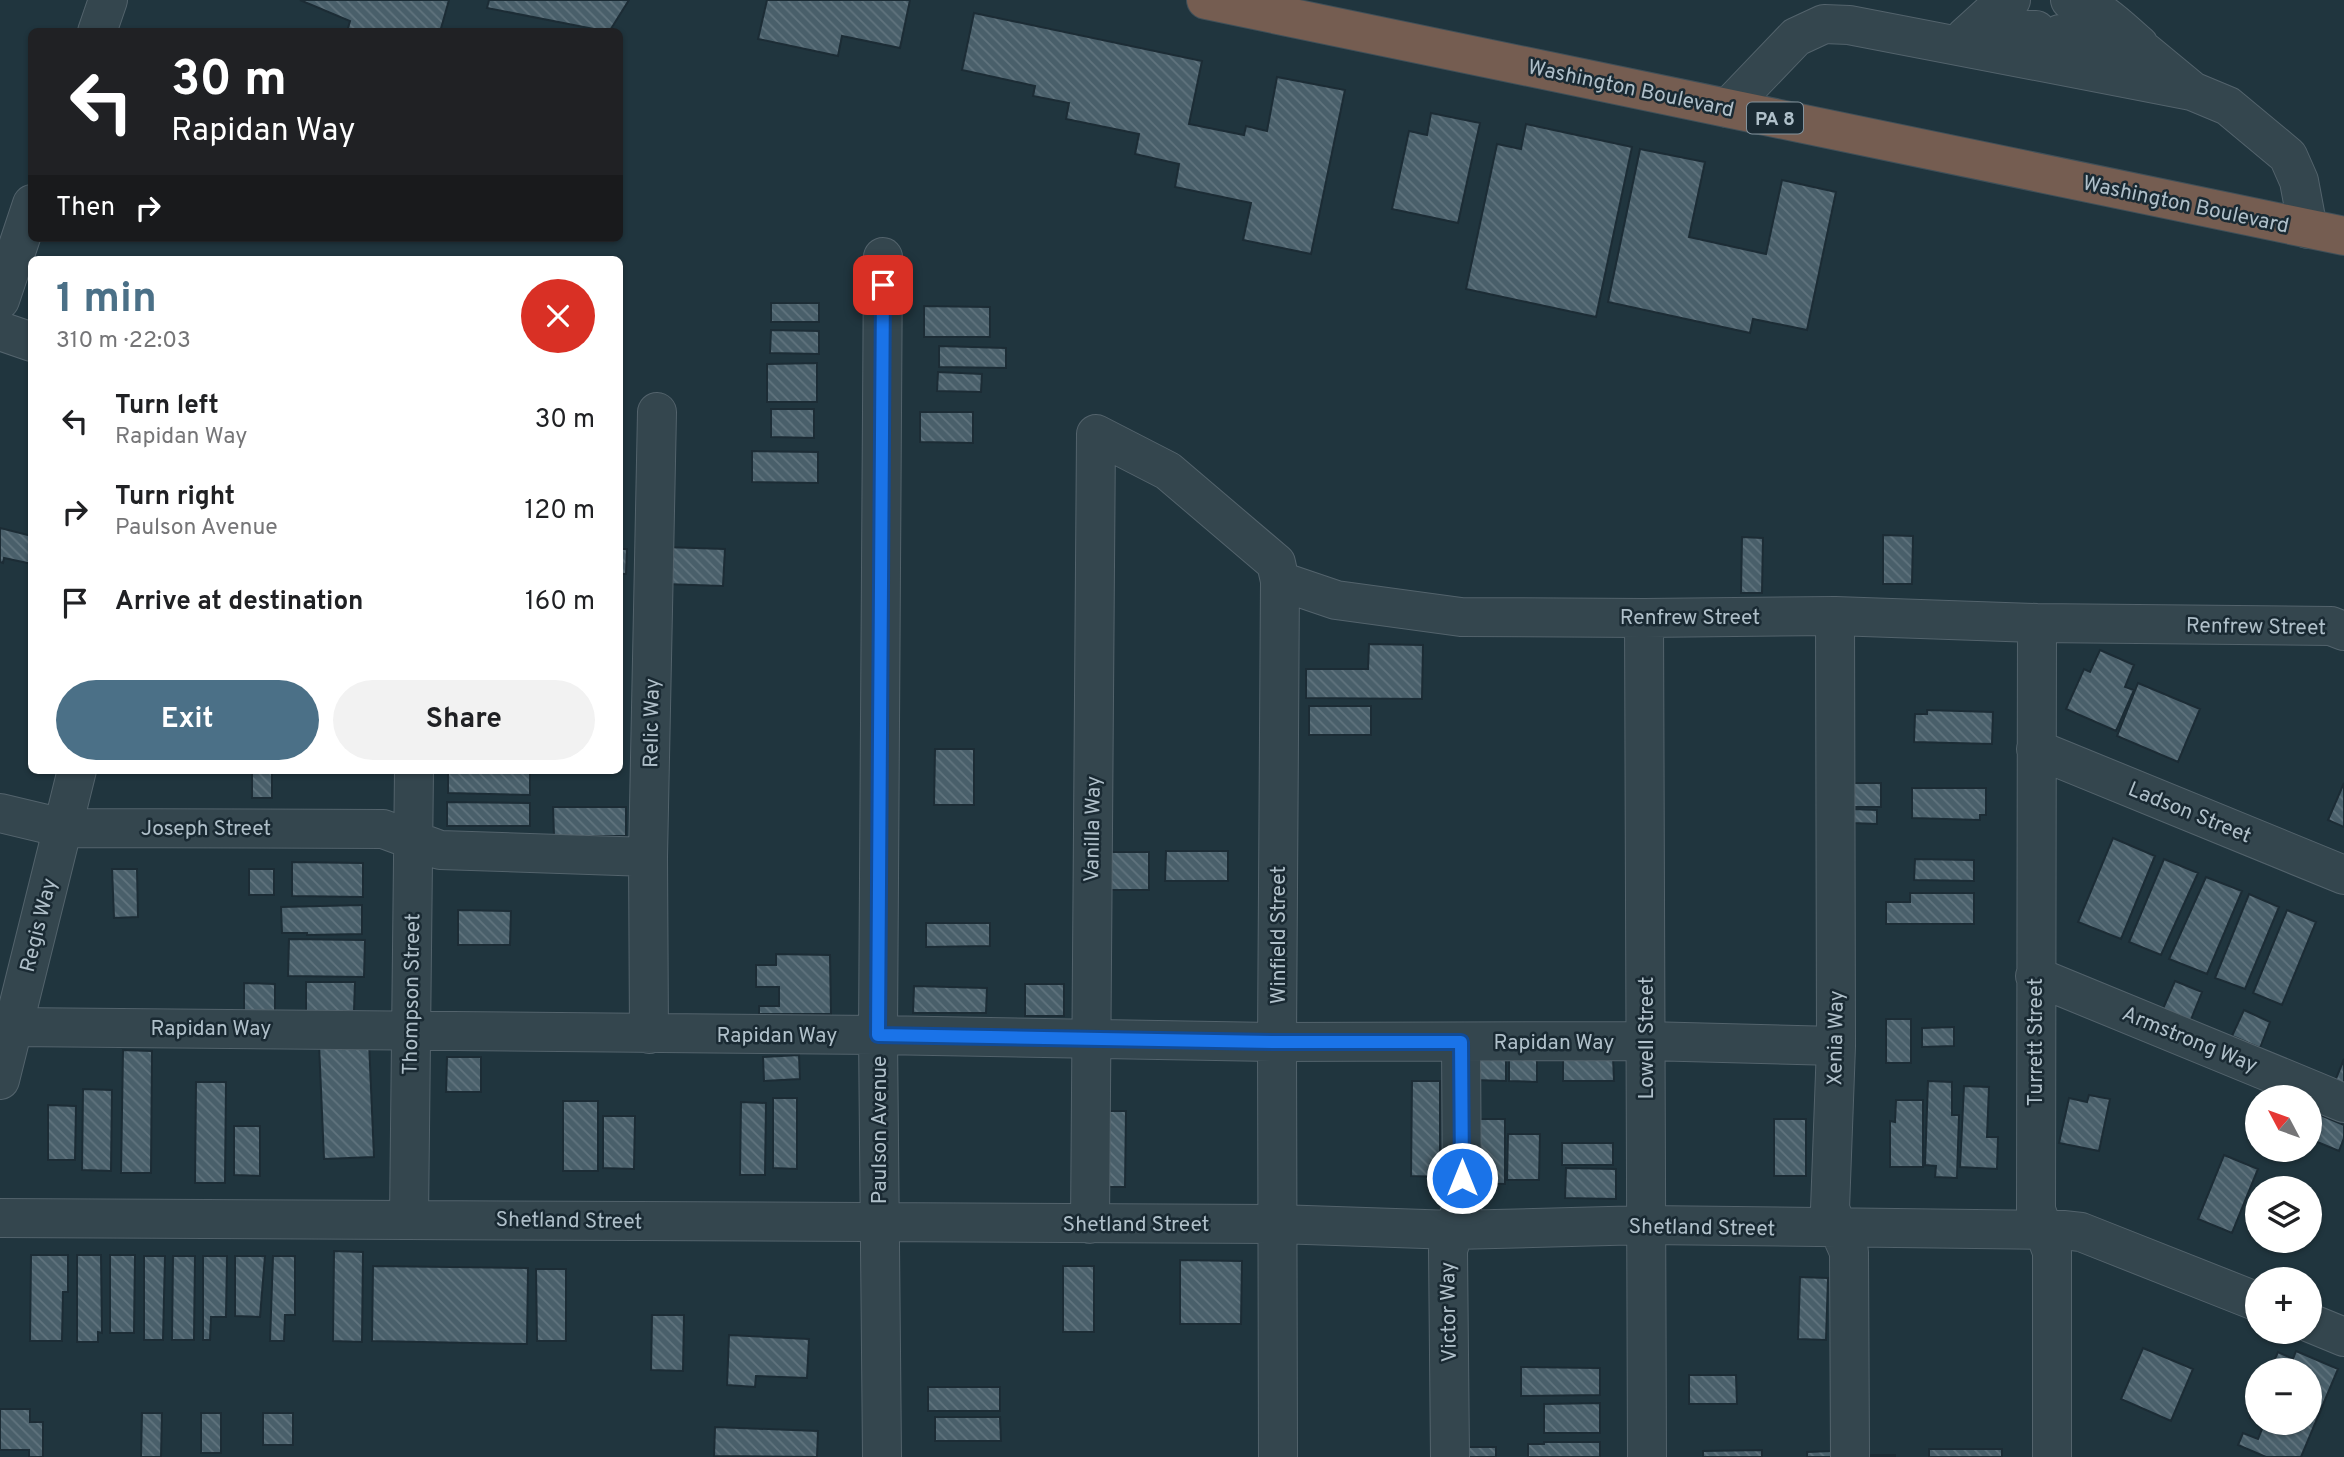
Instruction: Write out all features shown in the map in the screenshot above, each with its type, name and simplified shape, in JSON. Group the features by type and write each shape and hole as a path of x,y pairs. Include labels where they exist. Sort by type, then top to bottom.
{"highway":[{"name":"Washington Boulevard","path":"1206,0 2326,232"}],"street":[{"path":"98,28 108,0"},
{"path":"1956,46 1997,8 2011,0"},
{"path":"1956,46 1997,30 2055,21 2146,52 2192,91"},
{"path":"1728,108 1796,37 1824,24 1849,25 2192,91 2228,106 2288,156 2326,232"},
{"path":"0,300 27,216"},
{"name":"Paulson Avenue","path":"882,1457 878,1035 883,257"},
{"path":"0,331 28,341"},
{"name":"Relic Way","path":"649,1034 648,857 657,412"},
{"name":"Vanilla Way","path":"1090,1224 1096,434 1168,471 1276,563 1280,580"},
{"name":"Renfrew Street","path":"1280,580 1336,600 1461,617 1835,616 2037,623 2331,626 2344,631"},
{"name":"Winfield Street","path":"1278,1457 1280,580"},
{"name":"Xenia Way","path":"1835,616 1836,1046 1830,1209 1849,1252 1850,1457"},
{"name":"Lowell Street","path":"1644,618 1647,1457"},
{"name":"Turrett Street","path":"2037,623 2036,1210 2052,1252 2052,1457"},
{"name":"Ladson Street","path":"2036,748 2344,876"},
{"name":"Regis Way","path":"0,1080 76,774"},
{"name":"Thompson Street","path":"409,1219 414,774"},
{"name":"Joseph Street","path":"0,813 62,828 383,829 440,850 648,857"},
{"name":"Armstrong Way","path":"2035,976 2344,1103"},
{"name":"Rapidan Way","path":"13,1027 878,1035 1277,1042 1646,1041 1836,1046"},
{"name":"Victor Way","path":"1450,1457 1448,1250 1462,1206 1461,1042"},
{"name":"Shetland Street","path":"0,1218 1277,1224 1454,1230 1647,1225 2044,1230 2081,1232 2245,1297"},
{"path":"2322,1328 2344,1337"}],"building":[{"path":"300,0 449,0 441,28 348,28 350,21"},
{"path":"489,0 629,0 612,28 589,28 487,8"},
{"path":"767,0 910,0 900,48 842,36 838,56 758,39"},
{"path":"974,13 1202,61 1189,124 1244,135 1246,126 1267,131 1277,77 1345,90 1311,254 1243,240 1251,203 1175,187 1179,164 1135,154 1139,134 1066,119 1069,103 1033,96 1035,86 962,70"},
{"path":"1431,113 1480,123 1458,223 1392,209 1409,131 1427,135"},
{"path":"1526,124 1632,147 1596,317 1466,289 1497,144 1521,149"},
{"path":"1640,149 1705,162 1689,237 1766,254 1782,180 1836,192 1807,330 1753,319 1750,333 1608,302"},
{"path":"771,303 819,303 819,322 771,322"},
{"path":"924,306 990,307 990,337 924,337"},
{"path":"771,330 819,331 819,354 770,353"},
{"path":"939,346 1006,348 1006,368 939,367"},
{"path":"817,363 817,402 767,402 767,364"},
{"path":"938,372 982,374 981,392 937,391"},
{"path":"771,409 814,409 814,438 771,437"},
{"path":"920,412 973,412 973,443 920,442"},
{"path":"752,451 818,452 818,483 752,482"},
{"path":"0,528 28,535 28,563 4,558 3,563 0,562"},
{"path":"1883,535 1913,536 1912,584 1883,584"},
{"path":"1742,537 1763,538 1762,593 1741,593"},
{"path":"665,547 725,549 723,586 664,584"},
{"path":"623,549 627,549 626,574 623,574"},
{"path":"1369,644 1423,645 1422,699 1306,698 1306,669 1368,669"},
{"path":"2100,650 2134,665 2125,687 2134,690 2116,731 2066,709 2084,669 2090,672"},
{"path":"2138,683 2200,709 2178,762 2117,736"},
{"path":"1309,706 1371,706 1371,735 1309,735"},
{"path":"1927,710 1993,712 1992,744 1914,742 1915,714 1927,714"},
{"path":"935,749 974,749 974,805 934,805"},
{"path":"252,774 272,774 272,798 252,798"},
{"path":"448,774 530,774 530,795 448,793"},
{"path":"1852,783 1881,783 1881,807 1852,807"},
{"path":"2344,783 2344,827 2328,820"},
{"path":"1912,788 1986,788 1986,815 1980,815 1980,820 1912,818"},
{"path":"447,802 530,803 530,826 447,826"},
{"path":"553,807 626,807 626,836 554,836"},
{"path":"1853,809 1877,810 1877,824 1852,823"},
{"path":"2113,838 2155,856 2121,939 2078,922"},
{"path":"1166,851 1228,851 1228,881 1165,881"},
{"path":"1098,852 1149,852 1149,890 1098,890"},
{"path":"1915,859 1974,860 1974,881 1914,880"},
{"path":"2164,859 2198,873 2161,955 2129,942"},
{"path":"292,862 363,863 363,897 292,896"},
{"path":"112,869 137,869 138,917 114,918"},
{"path":"249,869 274,869 274,895 249,895"},
{"path":"2206,877 2242,891 2207,974 2169,959"},
{"path":"1910,893 1974,893 1974,924 1886,924 1886,902 1910,902"},
{"path":"2249,894 2279,907 2245,989 2215,978"},
{"path":"362,905 362,934 282,933 281,907"},
{"path":"458,910 511,911 510,945 458,945"},
{"path":"2287,910 2316,922 2282,1005 2253,993"},
{"path":"926,923 990,923 990,946 926,947"},
{"path":"289,939 365,940 364,977 288,976"},
{"path":"776,954 830,955 831,1014 759,1014 759,1006 779,1006 779,987 756,987 756,965 776,965"},
{"path":"2175,981 2202,992 2190,1022 2162,1011"},
{"path":"306,982 355,982 354,1011 306,1011"},
{"path":"244,983 275,984 275,1012 244,1012"},
{"path":"1025,984 1064,984 1064,1016 1025,1016"},
{"path":"914,986 987,988 986,1013 913,1013"},
{"path":"2244,1010 2270,1022 2260,1048 2232,1036"},
{"path":"1886,1019 1911,1019 1911,1063 1886,1063"},
{"path":"1954,1027 1954,1046 1922,1047 1922,1028"},
{"path":"369,1042 374,1157 324,1159 319,1044"},
{"path":"123,1050 152,1051 151,1173 121,1173"},
{"path":"799,1055 800,1079 764,1081 763,1057"},
{"path":"1563,1056 1613,1056 1614,1081 1563,1081"},
{"path":"447,1057 481,1057 481,1092 446,1092"},
{"path":"1472,1058 1506,1058 1506,1081 1472,1080"},
{"path":"1509,1059 1537,1059 1537,1082 1509,1081"},
{"path":"2344,1059 2344,1085 2335,1081"},
{"path":"1412,1081 1440,1081 1440,1177 1411,1176"},
{"path":"1928,1081 1952,1082 1952,1115 1959,1115 1957,1178 1935,1177 1936,1166 1925,1165"},
{"path":"196,1082 226,1082 225,1183 195,1183"},
{"path":"1964,1086 1989,1087 1987,1137 1998,1137 1997,1169 1960,1167"},
{"path":"83,1089 112,1090 111,1171 82,1170"},
{"path":"2089,1095 2110,1099 2099,1151 2059,1143 2069,1098 2087,1102"},
{"path":"773,1098 797,1098 797,1169 773,1168"},
{"path":"1896,1100 1923,1100 1923,1167 1890,1167 1890,1121 1895,1122"},
{"path":"563,1101 598,1101 598,1171 563,1171"},
{"path":"741,1102 766,1103 765,1175 740,1175"},
{"path":"48,1105 76,1106 75,1160 48,1160"},
{"path":"1096,1111 1126,1111 1125,1187 1095,1187"},
{"path":"603,1116 635,1116 634,1169 603,1168"},
{"path":"2322,1116 2344,1125 2344,1138 2339,1151 2322,1144"},
{"path":"1477,1119 1505,1119 1505,1184 1476,1183"},
{"path":"1774,1119 1806,1119 1806,1176 1774,1176"},
{"path":"234,1126 260,1126 260,1176 234,1175"},
{"path":"1508,1134 1540,1134 1539,1180 1507,1180"},
{"path":"1562,1143 1613,1143 1613,1165 1562,1165"},
{"path":"2224,1155 2258,1169 2255,1176 2245,1176 2245,1201 2232,1233 2198,1219"},
{"path":"1566,1168 1616,1169 1616,1199 1565,1198"},
{"path":"334,1251 363,1252 362,1342 333,1341"},
{"path":"31,1255 68,1255 68,1292 63,1292 62,1341 30,1341"},
{"path":"77,1255 101,1255 102,1333 98,1332 98,1342 77,1342"},
{"path":"110,1255 135,1255 134,1333 110,1333"},
{"path":"144,1256 165,1256 163,1340 144,1340"},
{"path":"173,1256 195,1256 194,1340 172,1340"},
{"path":"203,1256 227,1256 226,1317 211,1317 210,1340 203,1340"},
{"path":"235,1256 265,1256 260,1317 235,1316"},
{"path":"273,1256 295,1256 295,1315 285,1315 284,1341 270,1341"},
{"path":"1180,1260 1242,1261 1241,1324 1180,1324"},
{"path":"373,1266 528,1268 527,1344 372,1341"},
{"path":"1063,1266 1094,1266 1094,1332 1063,1332"},
{"path":"536,1269 566,1269 566,1341 537,1341"},
{"path":"1800,1277 1828,1278 1826,1340 1798,1339"},
{"path":"652,1315 684,1315 683,1371 651,1370"},
{"path":"729,1335 809,1339 807,1378 756,1376 755,1387 727,1385"},
{"path":"2143,1348 2193,1369 2171,1421 2121,1399"},
{"path":"2296,1351 2312,1358 2293,1358"},
{"path":"2278,1352 2291,1358 2275,1358"},
{"path":"2322,1362 2338,1369 2322,1407"},
{"path":"1521,1367 1600,1368 1600,1395 1521,1396"},
{"path":"1689,1375 1736,1375 1737,1404 1689,1404"},
{"path":"928,1387 1000,1387 1000,1411 928,1411"},
{"path":"1600,1403 1600,1433 1544,1433 1544,1404"},
{"path":"0,1409 30,1409 30,1422 43,1422 43,1457 29,1457 29,1450 0,1450"},
{"path":"142,1413 162,1413 161,1457 141,1457"},
{"path":"201,1413 221,1413 221,1453 201,1453"},
{"path":"263,1413 293,1413 293,1445 263,1445"},
{"path":"935,1417 1000,1417 1001,1441 935,1441"},
{"path":"715,1427 818,1431 817,1457 714,1456"},
{"path":"2243,1433 2258,1439 2260,1435 2310,1435 2301,1457 2266,1457 2238,1445"},
{"path":"1600,1442 1600,1457 1528,1457 1528,1444"},
{"path":"1462,1447 1496,1447 1496,1457 1462,1457"},
{"path":"1929,1449 2002,1449 2002,1457 1929,1457"},
{"path":"1762,1450 1762,1457 1703,1457 1703,1451"},
{"path":"1832,1451 1832,1457 1807,1457 1807,1452"},
{"path":"1895,1455 1895,1457 1869,1457"}],"route":[{"path":"883,285 878,1035 1277,1042 1461,1042 1462,1178"}]}
